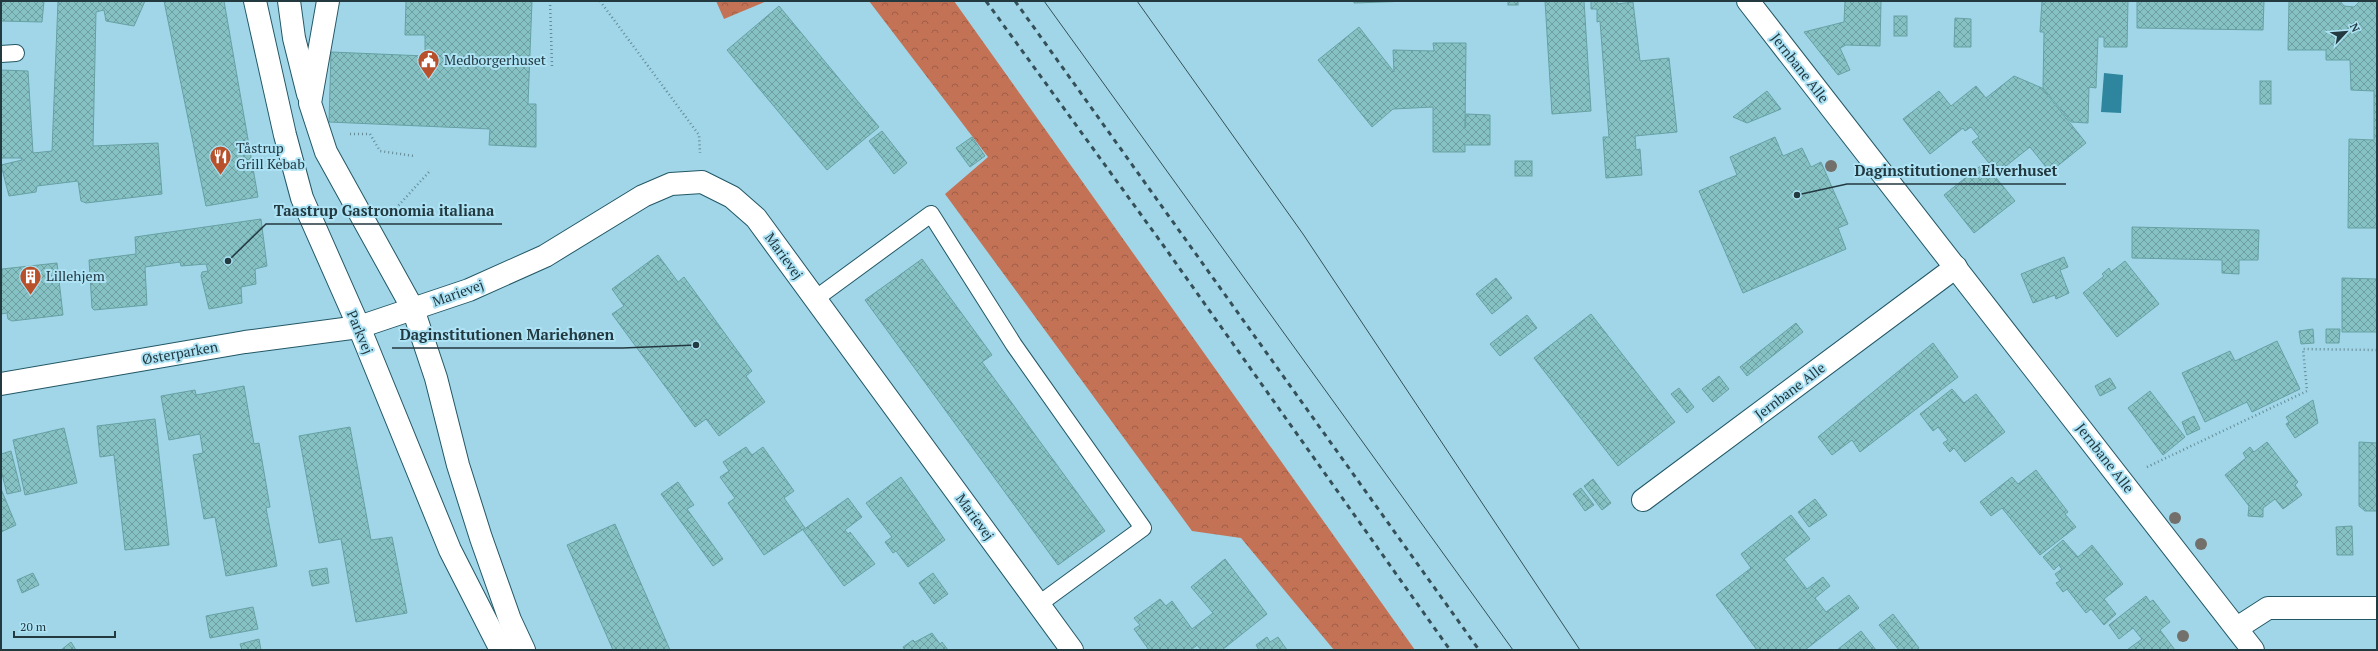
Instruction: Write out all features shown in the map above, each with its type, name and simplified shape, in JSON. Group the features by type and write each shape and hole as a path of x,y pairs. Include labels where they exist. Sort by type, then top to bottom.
{"street":[{"name":"Parkvej","path":"255,1 285,135 302,198 359,327 450,550 501,650"},
{"path":"289,1 294,38 310,103 326,152 368,225 413,309 436,378 458,465 479,531 510,620 524,650"},
{"path":"310,103 328,1"},
{"name":"Jernbane Alle","path":"1748,1 2253,650"},
{"name":"Marievej","path":"359,327 469,290 545,256 643,196 671,184 702,182 732,197 756,218 1072,650"},
{"name":"Jernbane Alle","path":"1643,500 1956,267"},
{"name":"Østerparken","path":"1,384 245,342 359,327"},
{"path":"2237,628 2268,608 2377,608"}],"lane":[{"path":"815,299 931,214 1014,345 1143,528 1039,604"}],"path":[{"path":"550,1 552,66"},
{"path":"600,1 698,135 702,182"},
{"path":"320,134 370,134 380,151 414,156"},
{"path":"368,225 398,206 429,172"},
{"path":"2121,479 2307,391 2303,349 2377,350"}],"green space":[{"path":"716,1 767,1 724,19"},
{"path":"869,1 954,1 1415,650 1334,650 1241,538 1192,531 945,194 988,157"}],"water":[{"path":"2104,73 2123,75 2121,113 2101,112"}],"building":[{"path":"1,1 44,1 42,22 1,21"},
{"path":"58,1 145,1 134,26 106,21 104,10 96,12 93,146 158,143 162,194 86,203 81,201 78,181 37,186 36,192 9,196 1,165 22,160 21,158 1,158 1,70 28,71 33,153 52,151"},
{"path":"164,1 224,1 258,197 206,206"},
{"name":"Medborgerhuset","path":"406,1 532,1 528,104 536,104 536,147 489,145 490,129 329,122 331,52 425,56 425,35 405,35"},
{"path":"1354,1 1410,1 1354,3"},
{"path":"1508,1 1518,1 1518,5 1508,5"},
{"path":"1545,1 1584,1 1591,111 1552,114"},
{"path":"1591,1 1617,1 1617,4 1633,2 1640,61 1669,58 1677,132 1635,136 1636,150 1640,149 1642,175 1606,178 1603,137 1609,137 1600,21 1597,22 1597,9 1591,9"},
{"path":"1845,1 1881,1 1880,46 1846,45 1840,48 1850,70 1838,75 1804,32 1844,22"},
{"path":"2042,1 2128,1 2127,47 2104,47 2104,37 2098,37 2096,88 2089,87 2088,123 2071,122 2043,88 2044,32 2040,32"},
{"path":"2137,1 2264,1 2263,30 2137,28"},
{"path":"2289,1 2340,1 2344,6 2354,7 2360,1 2377,1 2377,228 2348,228 2349,139 2374,140 2374,91 2351,90 2350,60 2326,60 2326,50 2288,50"},
{"path":"779,6 879,127 827,170 727,50"},
{"path":"1894,16 1907,16 1907,36 1894,36"},
{"path":"1955,18 1971,19 1971,47 1954,47"},
{"path":"1359,27 1394,72 1393,50 1434,51 1433,43 1466,43 1465,128 1466,114 1490,115 1490,145 1465,145 1465,152 1433,152 1433,107 1393,109 1372,127 1318,60"},
{"path":"2014,76 2042,88 2086,143 2050,172 2030,147 1997,173 1972,142 1979,137 1971,127 1965,131 1963,128 1930,154 1903,119 1939,91 1951,106 1976,86 1986,98"},
{"path":"2260,81 2271,81 2271,104 2260,104"},
{"path":"1767,91 1781,109 1747,123 1733,117"},
{"path":"882,131 907,163 894,174 869,141"},
{"path":"972,137 985,156 970,167 956,148"},
{"path":"1775,137 1783,156 1802,148 1811,167 1821,162 1848,224 1838,228 1846,249 1743,293 1699,191 1737,175 1730,157"},
{"path":"1515,161 1532,161 1532,176 1515,176"},
{"path":"1984,163 2015,201 1974,233 1944,195"},
{"path":"261,219 267,266 255,269 256,284 241,287 242,303 209,309 201,276 202,272 208,271 206,264 181,266 180,262 145,267 147,305 94,310 92,308 89,260 136,254 135,237"},
{"path":"2132,227 2259,230 2258,260 2239,260 2239,274 2222,273 2222,260 2132,258"},
{"path":"658,255 678,282 684,277 752,371 746,376 765,402 719,436 706,419 695,427 612,314 624,306 612,289"},
{"path":"2064,257 2068,267 2060,270 2069,293 2056,299 2055,295 2033,303 2021,274"},
{"path":"922,259 992,355 982,362 1105,531 1058,565 865,300"},
{"path":"2125,261 2159,304 2117,337 2083,293 2104,276 2102,274 2109,268 2111,272"},
{"name":"Lillehjem","path":"57,263 63,315 12,321 8,319 7,313 1,314 2,269"},
{"path":"1496,278 1512,298 1492,314 1476,294"},
{"path":"2342,278 2377,279 2377,332 2342,332"},
{"path":"1591,314 1675,422 1618,466 1534,358"},
{"path":"1527,315 1537,328 1500,356 1490,344"},
{"path":"1796,323 1803,332 1747,376 1740,367"},
{"path":"2313,329 2314,343 2301,344 2299,331"},
{"path":"2326,329 2340,329 2339,343 2326,343"},
{"path":"2277,341 2300,389 2252,412 2247,402 2205,422 2182,373 2230,351 2235,361"},
{"path":"1933,343 1958,377 1860,452 1852,440 1832,455 1818,437"},
{"path":"1719,376 1729,389 1713,402 1702,389"},
{"path":"2110,378 2116,388 2100,396 2095,386"},
{"path":"244,386 254,444 259,443 270,507 266,508 277,566 226,576 215,517 204,519 193,455 203,453 200,434 169,440 161,396 195,390 196,395"},
{"path":"1679,388 1694,407 1687,413 1671,394"},
{"path":"1952,389 1964,403 1976,394 2005,432 1965,462 1954,448 1950,452 1943,443 1948,440 1938,427 1933,431 1920,414"},
{"path":"2150,391 2185,437 2163,455 2128,408"},
{"path":"2313,400 2318,423 2295,438 2286,424 2289,422 2286,417"},
{"path":"2194,416 2200,429 2187,435 2182,422"},
{"path":"155,419 169,545 125,550 114,455 100,457 97,426"},
{"path":"350,427 371,540 392,537 407,613 356,622 341,539 319,543 299,436"},
{"path":"64,428 77,483 25,495 13,440"},
{"path":"2267,442 2298,482 2295,485 2302,495 2283,509 2275,499 2263,508 2263,517 2248,516 2249,506 2225,475 2246,458 2243,453 2250,447 2254,452"},
{"path":"2359,442 2377,443 2377,511 2365,511 2359,506"},
{"path":"746,447 752,455 763,447 794,491 784,498 805,528 764,555 728,503 735,498 720,477 729,471 723,462"},
{"path":"11,451 21,491 7,494 1,470 1,454"},
{"path":"2036,470 2068,512 2065,514 2076,527 2040,555 2002,508 1991,516 1980,502 2012,477 2018,484"},
{"path":"901,477 945,540 908,567 896,551 893,553 885,542 892,537 866,503"},
{"path":"1593,479 1611,503 1602,510 1584,486"},
{"path":"678,482 694,505 687,509 723,559 713,566 661,494"},
{"path":"1581,488 1594,505 1585,511 1573,494"},
{"path":"1,489 16,525 1,532"},
{"path":"848,498 862,517 845,530 848,534 850,532 875,564 844,586 803,530"},
{"path":"1815,499 1827,515 1809,527 1798,512"},
{"path":"1791,515 1810,539 1784,559 1807,589 1823,577 1830,586 1815,598 1826,612 1849,595 1859,608 1805,650 1757,650 1716,595 1751,568 1741,554"},
{"path":"615,524 670,650 613,650 567,545"},
{"path":"2352,526 2353,555 2337,555 2336,527"},
{"path":"2063,540 2078,557 2092,545 2123,584 2104,599 2116,614 2104,625 2091,609 2086,613 2067,589 2063,592 2056,583 2060,581 2055,574 2062,569 2059,565 2054,570 2043,557"},
{"path":"1225,559 1267,614 1222,650 1201,650 1197,645 1191,650 1149,650 1134,629 1140,625 1134,618 1160,599 1166,606 1172,601 1192,629 1213,613 1191,587"},
{"path":"327,568 329,583 312,586 309,571"},
{"path":"33,573 39,585 22,593 17,580"},
{"path":"933,573 948,594 934,604 919,583"},
{"path":"2146,596 2150,602 2153,600 2170,622 2160,630 2175,650 2127,650 2142,639 2133,628 2119,639 2109,625"},
{"path":"253,607 258,629 210,638 206,616"},
{"path":"1893,614 1919,648 1916,650 1899,650 1879,625"},
{"path":"1861,631 1876,650 1837,650"},
{"path":"932,633 940,644 942,642 948,650 905,650 903,647 913,640 915,642"},
{"path":"1267,637 1270,642 1278,637 1287,650 1259,650 1256,645"},
{"path":"259,639 261,650 242,650 240,644"},
{"path":"71,642 76,650 61,650"}],"tram line":[{"path":"1044,1 1513,650"},
{"path":"1137,1 1303,234 1580,650"}],"railway":[{"path":"986,1 1163,245 1450,650"},
{"path":"1015,1 1479,650"}],"place":[{"name":"Medborgerhuset","path":"429,80"},
{"name":"Tåstrup Grill Kebab","path":"221,176"},
{"name":"Daginstitutionen Elverhuset","path":"1797,195"},
{"name":"Taastrup Gastronomia italiana","path":"228,261"},
{"name":"Lillehjem","path":"31,296"},
{"name":"Daginstitutionen Mariehønen","path":"696,345"}]}
